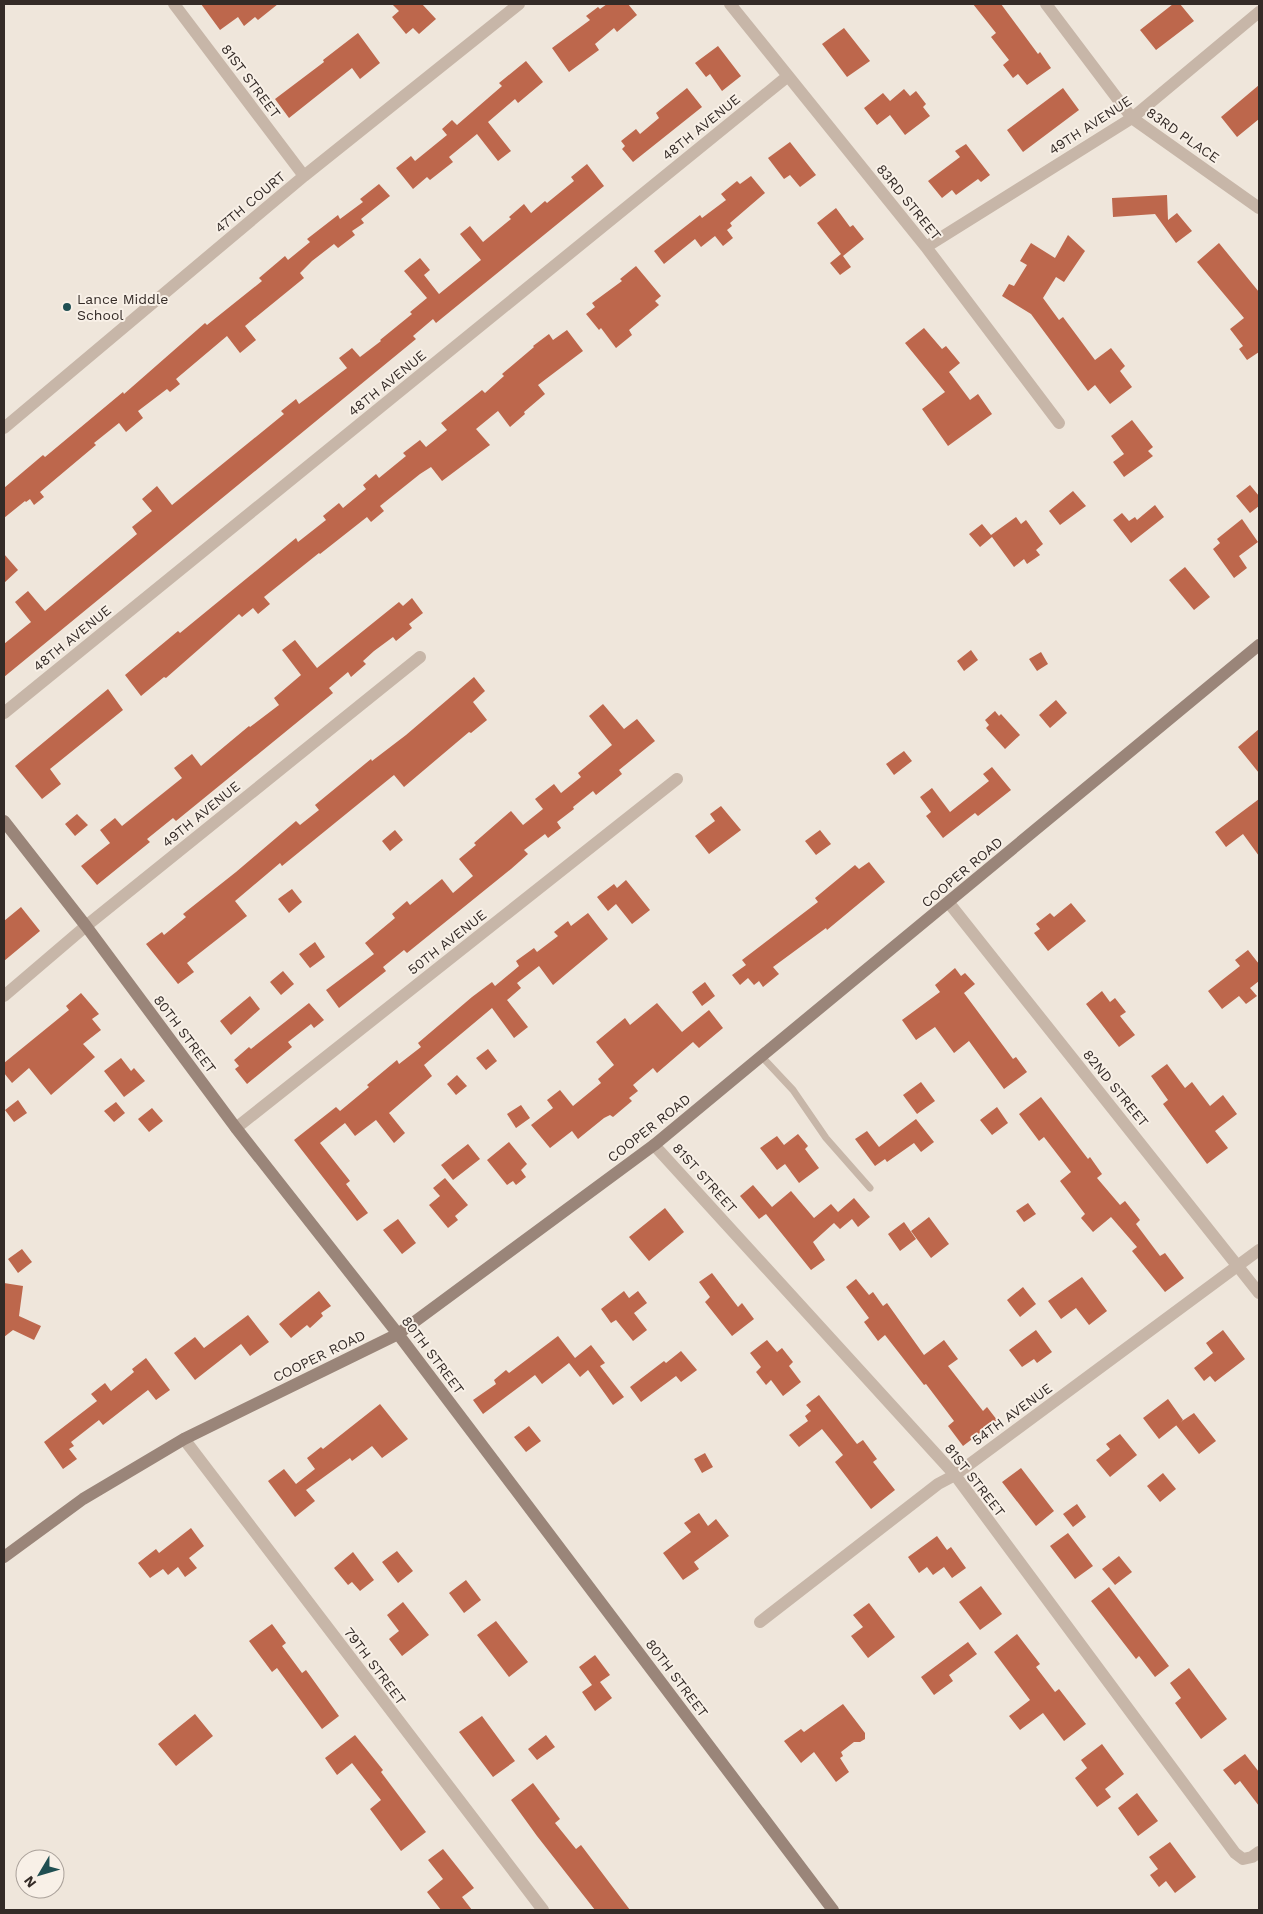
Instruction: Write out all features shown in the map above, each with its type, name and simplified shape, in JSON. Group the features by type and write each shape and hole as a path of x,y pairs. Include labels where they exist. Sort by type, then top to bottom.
{"street":[{"name":"81ST STREET","path":"174,4 304,176"},
{"name":"47TH COURT","path":"4,428 304,176 519,4"},
{"name":"83RD STREET","path":"730,4 926,247 1059,423"},
{"name":"83RD PLACE","path":"1046,4 1132,118 1259,208"},
{"name":"49TH AVENUE","path":"926,247 1132,118 1259,12"},
{"name":"48TH AVENUE","path":"4,713 788,76"},
{"name":"COOPER ROAD","path":"4,1557 83,1499 184,1440 398,1334 654,1145 1259,645"},
{"name":"49TH AVENUE","path":"4,996 86,926 420,657"},
{"name":"50TH AVENUE","path":"236,1128 677,779"},
{"name":"80TH STREET","path":"4,821 86,926 236,1128 398,1334 833,1910"},
{"name":"82ND STREET","path":"949,903 1239,1265 1259,1293"},
{"name":"81ST STREET","path":"654,1145 955,1475 1235,1853 1243,1859 1252,1858 1259,1852"},
{"name":"54TH AVENUE","path":"760,1622 938,1484 955,1475 1259,1250"},
{"name":"79TH STREET","path":"184,1440 543,1910"}],"lane":[{"path":"762,1057 794,1090 826,1138 870,1188"}],"building":[{"path":"201,4 278,4 258,20 255,17 244,26 238,17 220,30"},
{"path":"392,4 422,4 436,19 419,34 413,28 406,34 392,17 399,11"},
{"path":"607,4 628,4 637,15 617,32 614,28 595,44 599,50 569,72 552,48 590,20 586,16 598,7 600,9"},
{"path":"973,4 1001,4 1038,54 1040,52 1051,68 1027,85 1018,74 1013,78 1003,65 1009,60 991,37 996,33"},
{"path":"1173,4 1180,4 1194,21 1156,50 1140,30"},
{"path":"844,28 870,61 847,77 822,44"},
{"path":"358,33 380,63 360,79 352,68 289,118 275,99 324,62 323,60"},
{"path":"718,46 741,76 722,91 710,74 706,77 695,63"},
{"path":"526,61 543,82 518,103 515,99 488,122 511,151 498,161 477,134 449,157 453,162 430,180 427,177 413,189 396,168 411,156 415,161 447,135 442,129 452,120 457,125 502,86 499,83"},
{"path":"1259,85 1259,119 1237,137 1221,117"},
{"path":"687,88 702,107 633,162 622,149 625,146 621,141 636,129 640,134 659,118 656,113"},
{"path":"1063,88 1079,110 1023,152 1007,130"},
{"path":"904,89 910,96 916,91 926,104 923,107 930,116 905,135 890,115 877,125 864,108 883,93 890,101"},
{"path":"790,142 816,175 800,187 790,175 784,179 768,158"},
{"path":"966,144 990,175 981,182 978,179 956,195 952,190 942,198 928,181 960,157 955,151"},
{"path":"587,164 604,186 436,323 433,319 413,336 416,339 4,677 4,644 31,622 15,602 28,591 45,611 137,534 132,527 152,511 142,499 157,486 172,505 284,414 281,411 296,399 299,404 347,368 339,358 352,348 360,357 381,341 427,298 404,271 420,258 430,270 424,275 439,294 481,260 460,234 470,226 483,242 511,219 509,217 524,204 531,213 545,201 547,203 574,181 571,177"},
{"path":"751,176 765,193 730,223 732,226 727,230 733,238 723,246 715,236 701,247 695,239 664,264 654,251 700,215 702,218 726,200 721,194 737,181 740,184"},
{"path":"379,184 390,196 361,219 364,223 352,231 355,235 338,248 334,244 312,261 300,273 304,278 245,326 256,340 240,353 227,336 176,379 180,384 170,392 167,389 138,411 143,418 126,432 119,423 40,492 44,497 34,505 30,499 25,501 4,518 4,488 43,455 45,457 123,392 124,394 205,323 207,325 262,281 259,278 285,256 288,260 310,242 307,239 338,215 340,219 363,202 360,199"},
{"path":"1167,195 1168,220 1177,213 1192,231 1176,243 1155,214 1113,217 1112,198"},
{"path":"836,208 850,227 853,225 864,239 843,256 851,267 840,275 830,263 841,254 817,223"},
{"path":"1068,235 1085,251 1064,282 1056,277 1043,298 1059,320 1063,317 1095,360 1111,348 1125,366 1120,371 1132,387 1110,404 1095,385 1088,391 1031,314 1002,296 1009,284 1014,286 1027,265 1020,261 1031,243 1055,258"},
{"path":"1219,243 1259,292 1259,352 1247,360 1239,349 1243,346 1230,329 1244,318 1197,262"},
{"path":"636,266 661,296 655,301 659,305 629,330 632,335 616,348 601,328 599,330 586,314 595,307 592,303 622,281 620,279"},
{"path":"924,328 942,349 946,346 960,363 949,372 970,400 978,394 992,414 948,446 922,409 945,392 905,343"},
{"path":"567,330 583,351 538,385 545,394 510,427 498,411 476,429 490,445 442,481 431,467 420,474 380,506 384,511 371,522 367,517 264,597 270,604 258,614 253,608 242,617 239,614 166,678 164,677 141,696 125,675 178,631 180,633 296,538 298,542 326,520 323,516 339,503 343,508 366,489 363,485 376,474 379,478 406,456 403,453 420,440 426,447 447,430 441,423 482,390 485,393 504,376 502,374 533,346 549,334 553,340"},
{"path":"1132,420 1153,447 1148,451 1153,456 1124,477 1113,462 1124,454 1111,436"},
{"path":"1250,485 1259,496 1259,506 1250,513 1236,496"},
{"path":"1073,491 1086,506 1060,525 1049,511"},
{"path":"1155,505 1164,517 1131,543 1113,520 1122,513 1129,521 1135,517 1137,520"},
{"path":"1016,517 1021,524 1026,520 1043,544 1036,550 1040,555 1027,564 1024,559 1014,567 992,537 980,547 969,534 982,524 991,535"},
{"path":"1242,519 1258,542 1239,556 1247,568 1234,578 1213,549 1220,543 1217,539"},
{"path":"4,554 18,570 4,583"},
{"path":"1185,567 1210,597 1194,610 1169,580"},
{"path":"412,598 423,613 409,624 412,628 396,641 393,637 374,651 363,661 366,664 351,677 348,672 329,688 333,693 176,821 173,818 147,839 150,842 97,885 81,866 110,843 100,830 115,818 122,826 182,778 174,768 192,754 201,766 249,726 279,705 274,698 301,675 282,650 295,640 317,668 399,602 403,606"},
{"path":"971,650 978,660 964,671 957,661"},
{"path":"1041,652 1048,664 1037,671 1029,659"},
{"path":"474,677 485,691 473,702 487,720 471,733 469,732 404,787 394,775 282,866 280,863 235,901 247,916 187,963 194,972 178,984 146,944 162,932 164,935 186,917 183,914 296,821 300,825 319,810 315,805 371,759 372,761 406,735"},
{"path":"108,689 123,710 50,769 61,784 42,799 15,766"},
{"path":"1056,700 1067,713 1050,728 1039,715"},
{"path":"603,704 624,729 637,719 655,741 619,770 622,774 596,795 593,791 573,807 574,809 557,822 561,828 548,838 545,834 524,850 528,854 511,869 407,953 404,950 383,967 386,971 339,1008 326,990 374,954 365,943 395,918 392,914 407,901 410,905 442,879 453,893 473,876 459,859 476,845 474,843 511,811 523,825 543,809 535,799 554,784 561,793 581,777 578,773 612,745 589,716"},
{"path":"995,711 999,716 1001,714 1020,735 1005,749 986,728 989,725 985,720"},
{"path":"1259,729 1259,773 1238,747"},
{"path":"904,751 912,761 894,775 886,764"},
{"path":"992,767 1011,790 978,816 975,813 943,838 926,816 931,812 920,797 932,788 950,812 989,781 983,774"},
{"path":"1259,799 1259,856 1243,834 1226,847 1215,832"},
{"path":"721,806 741,830 709,854 695,836 715,821 710,814"},
{"path":"77,814 88,825 75,836 65,824"},
{"path":"395,830 403,840 390,851 382,841"},
{"path":"820,830 831,844 816,855 805,841"},
{"path":"869,862 885,882 827,930 826,928 773,967 779,974 763,987 759,981 754,985 748,978 740,985 732,975 746,965 742,960 818,902 815,898 855,865 859,869"},
{"path":"626,880 650,910 632,924 616,904 608,911 597,897 614,884 617,888"},
{"path":"292,889 302,902 289,913 278,899"},
{"path":"1071,903 1086,921 1048,951 1034,933 1040,929 1036,924 1050,913 1054,917"},
{"path":"21,907 40,931 4,961 4,921"},
{"path":"588,913 608,939 553,985 539,966 517,983 521,988 507,1000 528,1027 514,1038 492,1008 424,1065 432,1076 389,1113 405,1133 394,1143 376,1120 355,1136 345,1123 320,1143 350,1181 346,1184 368,1213 357,1221 294,1140 336,1107 340,1111 397,1060 399,1064 421,1047 418,1043 472,997 492,982 495,986 519,966 516,961 534,948 537,952 558,936 554,932 568,921 571,926"},
{"path":"315,942 325,957 310,968 299,954"},
{"path":"1248,950 1259,964 1259,981 1250,988 1257,996 1246,1004 1239,996 1222,1009 1208,991 1240,966 1235,960"},
{"path":"955,968 961,976 965,973 975,984 964,993 1013,1059 1016,1057 1027,1072 1004,1089 969,1041 954,1053 935,1027 916,1040 902,1020 940,992 935,985"},
{"path":"283,971 294,984 281,995 270,982"},
{"path":"705,982 715,996 702,1006 692,992"},
{"path":"1102,991 1110,1002 1115,998 1126,1012 1120,1016 1135,1035 1119,1047 1086,1004"},
{"path":"81,993 99,1014 92,1019 101,1030 83,1044 95,1057 51,1095 29,1068 12,1083 4,1073 4,1063 69,1010 66,1006"},
{"path":"250,996 260,1009 231,1035 220,1021"},
{"path":"309,1003 324,1020 314,1028 311,1024 288,1042 292,1047 247,1084 235,1069 239,1066 234,1060 249,1047 251,1049"},
{"path":"657,1003 682,1032 709,1010 723,1028 699,1048 693,1042 657,1073 653,1068 633,1085 638,1091 629,1098 632,1101 613,1117 610,1115 604,1118 578,1139 572,1131 550,1148 531,1125 553,1108 547,1100 560,1090 573,1106 601,1083 598,1079 614,1065 596,1042 625,1018 630,1025"},
{"path":"488,1049 497,1061 486,1070 476,1058"},
{"path":"121,1058 131,1071 134,1068 145,1081 124,1097 104,1071"},
{"path":"1167,1064 1185,1088 1192,1082 1210,1106 1223,1095 1237,1114 1215,1131 1228,1148 1207,1164 1163,1104 1168,1100 1151,1076"},
{"path":"457,1075 467,1086 456,1095 447,1084"},
{"path":"921,1082 935,1101 917,1114 903,1095"},
{"path":"1041,1097 1088,1159 1090,1157 1102,1174 1097,1178 1120,1205 1125,1201 1140,1220 1136,1224 1160,1256 1165,1253 1184,1278 1165,1292 1132,1251 1137,1247 1111,1217 1093,1232 1081,1218 1085,1214 1060,1181 1071,1172 1044,1137 1039,1141 1019,1114"},
{"path":"18,1100 27,1113 14,1122 5,1110"},
{"path":"116,1102 125,1113 114,1122 104,1111"},
{"path":"521,1105 530,1118 516,1128 507,1114"},
{"path":"997,1107 1008,1123 992,1135 980,1120"},
{"path":"152,1108 163,1121 149,1132 138,1119"},
{"path":"916,1119 934,1142 921,1152 914,1143 887,1162 885,1159 875,1166 855,1139 867,1131 879,1147"},
{"path":"798,1134 808,1146 805,1149 819,1168 799,1183 785,1164 777,1170 760,1148 777,1136 784,1145"},
{"path":"509,1142 527,1164 521,1170 526,1177 516,1185 513,1181 507,1185 487,1160"},
{"path":"468,1144 480,1159 453,1180 441,1165"},
{"path":"445,1178 468,1205 455,1216 458,1220 448,1228 429,1205 440,1196 433,1188"},
{"path":"753,1185 772,1207 791,1191 814,1218 831,1204 838,1212 854,1198 870,1217 858,1227 852,1219 840,1229 834,1223 813,1242 825,1260 811,1270 766,1214 759,1219 740,1196"},
{"path":"1028,1203 1036,1214 1024,1222 1016,1211"},
{"path":"665,1208 684,1232 649,1261 629,1237"},
{"path":"929,1217 949,1244 931,1258 911,1231"},
{"path":"398,1219 416,1243 402,1254 383,1230"},
{"path":"904,1222 916,1239 900,1251 888,1234"},
{"path":"22,1249 32,1262 18,1273 8,1259"},
{"path":"712,1273 738,1307 742,1303 754,1319 732,1336 705,1302 710,1297 699,1282"},
{"path":"1082,1277 1107,1311 1089,1325 1076,1308 1061,1319 1048,1301"},
{"path":"856,1279 869,1295 873,1292 883,1306 887,1303 924,1355 944,1340 958,1359 948,1366 983,1411 987,1407 997,1420 963,1446 948,1426 954,1421 926,1384 924,1385 885,1335 878,1341 864,1322 869,1318 846,1287"},
{"path":"4,1283 23,1286 19,1316 41,1326 34,1340 13,1330 4,1337"},
{"path":"1023,1287 1036,1304 1020,1317 1007,1300"},
{"path":"319,1291 331,1306 321,1313 323,1316 310,1328 307,1325 291,1338 279,1324"},
{"path":"624,1291 629,1298 638,1291 647,1303 634,1313 647,1330 633,1341 616,1320 611,1323 601,1309"},
{"path":"248,1315 269,1342 250,1356 241,1344 195,1380 174,1353 195,1337 204,1348"},
{"path":"1036,1330 1052,1352 1037,1363 1034,1359 1022,1367 1009,1350"},
{"path":"1223,1330 1245,1359 1215,1382 1210,1376 1204,1381 1194,1368 1213,1353 1206,1343"},
{"path":"558,1336 575,1358 591,1345 605,1363 600,1366 624,1397 613,1405 588,1370 580,1377 569,1363 542,1384 535,1375 483,1414 473,1400 496,1384 494,1380 506,1370 509,1373"},
{"path":"767,1340 777,1352 782,1348 793,1362 789,1366 801,1382 783,1396 771,1380 766,1385 756,1372 761,1367 750,1353"},
{"path":"681,1351 697,1370 681,1382 676,1376 641,1402 630,1387 664,1361 666,1363"},
{"path":"146,1358 170,1390 156,1400 148,1390 103,1425 99,1420 71,1442 74,1446 69,1449 77,1459 63,1469 44,1442 97,1401 91,1394 105,1383 111,1391 134,1372 132,1369"},
{"path":"819,1395 857,1444 863,1440 877,1459 873,1462 895,1490 871,1509 835,1462 843,1455 822,1429 799,1447 789,1435 808,1421 805,1416 811,1411 806,1405"},
{"path":"1168,1399 1183,1420 1159,1439 1143,1418"},
{"path":"380,1404 408,1439 382,1458 372,1446 352,1461 350,1458 306,1490 315,1501 295,1517 268,1481 284,1469 296,1484 315,1469 307,1458 321,1447 323,1449"},
{"path":"1194,1413 1216,1441 1199,1454 1176,1425"},
{"path":"529,1426 541,1441 526,1452 514,1437"},
{"path":"1120,1434 1137,1455 1110,1477 1096,1460 1110,1449 1106,1444"},
{"path":"705,1453 713,1467 702,1473 694,1459"},
{"path":"1021,1468 1054,1511 1036,1526 1002,1482"},
{"path":"1163,1473 1176,1489 1160,1502 1147,1486"},
{"path":"1077,1504 1086,1517 1073,1527 1063,1514"},
{"path":"699,1513 708,1526 716,1519 729,1536 694,1562 699,1569 683,1580 663,1553 691,1532 684,1523"},
{"path":"191,1528 204,1546 189,1558 197,1568 185,1577 178,1567 168,1575 163,1569 150,1578 138,1563 156,1549 159,1553"},
{"path":"1068,1533 1093,1566 1075,1579 1050,1546"},
{"path":"937,1536 947,1550 951,1547 966,1568 952,1578 944,1567 933,1575 927,1567 919,1573 908,1557"},
{"path":"397,1551 413,1571 398,1583 382,1562"},
{"path":"353,1552 374,1580 360,1591 352,1582 348,1585 334,1568"},
{"path":"1119,1556 1132,1572 1115,1585 1102,1569"},
{"path":"466,1580 481,1600 464,1613 449,1593"},
{"path":"981,1586 1002,1614 980,1630 959,1602"},
{"path":"1109,1587 1169,1666 1155,1677 1139,1656 1136,1659 1091,1601"},
{"path":"403,1602 429,1635 402,1656 389,1639 399,1631 387,1615"},
{"path":"869,1603 895,1637 868,1658 851,1636 863,1627 853,1615"},
{"path":"496,1621 528,1662 509,1677 477,1635"},
{"path":"272,1624 286,1643 282,1646 302,1673 306,1670 339,1716 322,1729 277,1668 272,1672 249,1641"},
{"path":"1017,1634 1040,1664 1036,1667 1055,1692 1059,1689 1086,1724 1064,1741 1043,1713 1020,1730 1009,1716 1030,1700 994,1652"},
{"path":"968,1642 977,1654 949,1675 953,1681 934,1695 921,1677"},
{"path":"595,1655 610,1675 600,1682 612,1698 595,1711 582,1692 592,1685 579,1667"},
{"path":"1189,1668 1227,1719 1201,1739 1175,1703 1181,1698 1170,1683"},
{"path":"843,1704 865,1733 865,1739 860,1742 854,1742 841,1752 843,1756 840,1758 849,1772 836,1782 814,1752 801,1763 784,1741 801,1729 804,1732"},
{"path":"195,1714 213,1736 176,1766 158,1744"},
{"path":"482,1716 515,1761 493,1777 459,1732"},
{"path":"355,1735 383,1770 381,1772 426,1832 401,1851 370,1809 381,1800 352,1763 337,1775 325,1758"},
{"path":"546,1735 555,1747 537,1760 528,1749"},
{"path":"1102,1744 1124,1774 1105,1789 1111,1797 1097,1807 1075,1778 1087,1768 1081,1760"},
{"path":"1245,1754 1259,1772 1259,1806 1240,1781 1235,1785 1223,1770"},
{"path":"533,1783 560,1819 555,1823 576,1849 581,1845 630,1910 595,1910 537,1836 511,1800"},
{"path":"1137,1793 1158,1821 1138,1836 1118,1808"},
{"path":"1170,1842 1196,1877 1175,1893 1166,1881 1159,1887 1150,1875 1158,1869 1149,1857"},
{"path":"443,1849 474,1888 462,1897 472,1910 441,1910 427,1892 443,1879 428,1860"}],"place":[{"name":"Lance Middle School","path":"67,307"}]}
